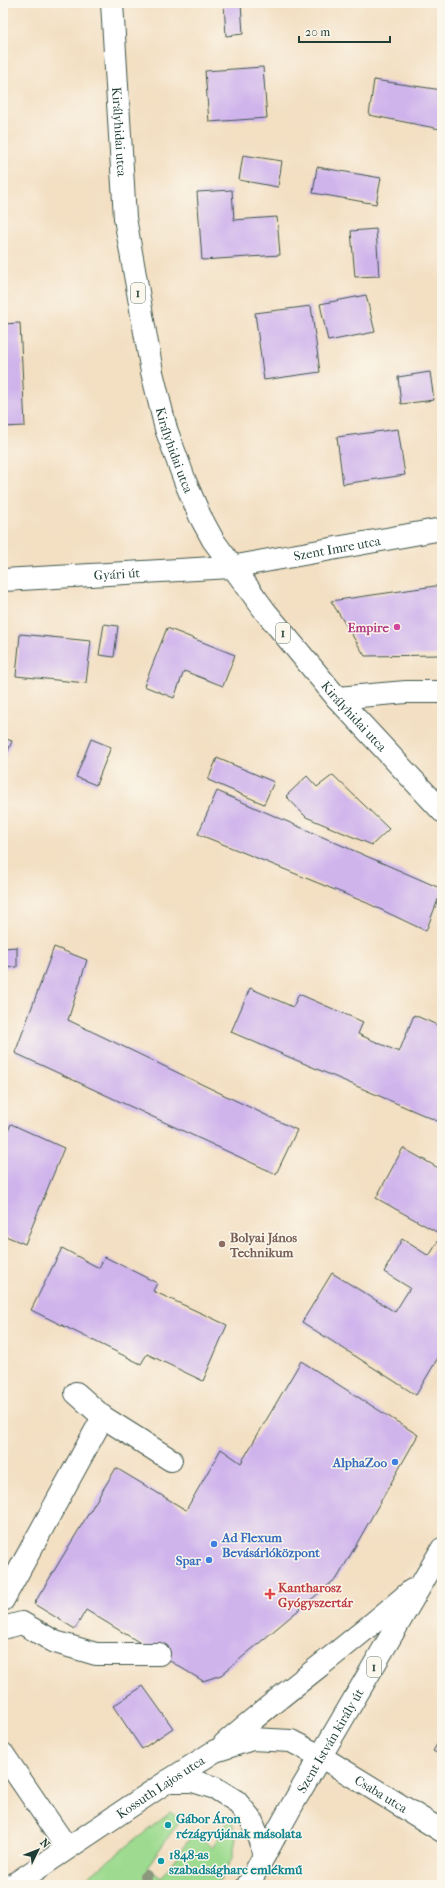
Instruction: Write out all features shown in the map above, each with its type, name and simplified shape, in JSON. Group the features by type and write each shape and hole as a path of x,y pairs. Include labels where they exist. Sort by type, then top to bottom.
{"main road":[{"name":"Királyhidai utca","path":"112,3 126,218 152,372 166,429 185,481 200,516 231,567 264,611 337,698 442,811"},
{"name":"Szent Imre utca","path":"231,567 442,529"},
{"name":"Gyári út","path":"3,580 231,567"},
{"path":"337,698 406,692 442,692"},
{"path":"76,1392 103,1417 171,1460"},
{"path":"3,1600 103,1417"},
{"name":"1","path":"427,1577 442,1549"},
{"path":"215,1751 277,1699 357,1638 427,1577"},
{"name":"Szent István király út","path":"248,1885 320,1756 427,1577"},
{"path":"3,1628 22,1624 55,1642 96,1654 159,1654"},
{"name":"Kossuth Lajos utca","path":"13,1885 168,1780 215,1751 252,1740 291,1741 320,1756"},
{"path":"3,1754 67,1848"},
{"name":"Csaba utca","path":"320,1756 442,1831"},
{"path":"168,1780 193,1781 215,1788 236,1801 251,1819 265,1854"}],"green space":[{"path":"171,1812 181,1819 147,1867 161,1878 195,1831 212,1848 231,1816 236,1839 232,1858 217,1885 77,1885"}],"building":[{"path":"224,3 241,3 243,34 226,36"},
{"path":"263,67 267,118 209,122 205,71"},
{"path":"374,80 442,90 440,129 369,115"},
{"path":"243,155 282,161 278,187 239,180"},
{"path":"317,167 381,178 376,204 313,193"},
{"path":"232,190 234,220 277,217 280,255 202,260 197,192"},
{"path":"376,229 379,276 355,277 351,231"},
{"path":"366,295 375,332 328,341 320,304"},
{"path":"311,306 320,372 264,380 255,313"},
{"path":"20,323 25,426 3,427 3,324"},
{"path":"430,372 434,400 401,404 398,377"},
{"path":"398,429 405,475 343,484 337,437"},
{"path":"442,585 442,655 365,656 331,601"},
{"path":"104,624 118,626 114,657 99,655"},
{"path":"167,628 235,655 223,686 184,671 174,698 144,686"},
{"path":"20,634 91,641 86,683 16,676"},
{"path":"3,738 12,741 3,764"},
{"path":"91,739 111,747 96,785 76,777"},
{"path":"217,758 274,782 264,804 208,780"},
{"path":"333,775 389,829 372,845 306,817 286,796 307,776 317,787"},
{"path":"217,791 442,889 426,931 367,903 198,834"},
{"path":"17,947 17,967 3,968 3,948"},
{"path":"54,947 87,960 68,1020 297,1130 276,1174 15,1053"},
{"path":"250,988 293,1007 299,994 363,1022 358,1034 399,1052 414,1015 442,1027 442,1123 231,1032"},
{"path":"11,1124 64,1148 25,1244 3,1235 3,1143"},
{"path":"403,1148 442,1170 442,1235 376,1198"},
{"path":"442,1235 442,1351 416,1395 302,1322 332,1273 395,1312 410,1288 384,1272 402,1239 429,1256"},
{"path":"62,1248 99,1268 105,1257 157,1283 153,1291 227,1325 203,1381 147,1354 141,1364 31,1310"},
{"name":"Ad Flexum Bevásárlóközpont","path":"301,1361 418,1435 338,1577 221,1675 203,1681 86,1610 75,1629 34,1604 116,1468 186,1510 221,1449 241,1463"},
{"path":"143,1686 173,1728 142,1749 113,1706"},
{"path":"442,1736 442,1756 433,1751"}],"place":[{"name":"Empire","path":"397,627"},
{"name":"Bolyai János Technikum","path":"222,1244"},
{"name":"AlphaZoo","path":"395,1462"},
{"name":"Ad Flexum Bevásárlóközpont","path":"214,1544"},
{"name":"Spar","path":"209,1560"},
{"name":"Kantharosz Gyógyszertár","path":"270,1594"},
{"name":"Gábor Áron rézágyújának másolata","path":"168,1825"},
{"name":"1848-as szabadságharc emlékmű","path":"161,1861"}]}
